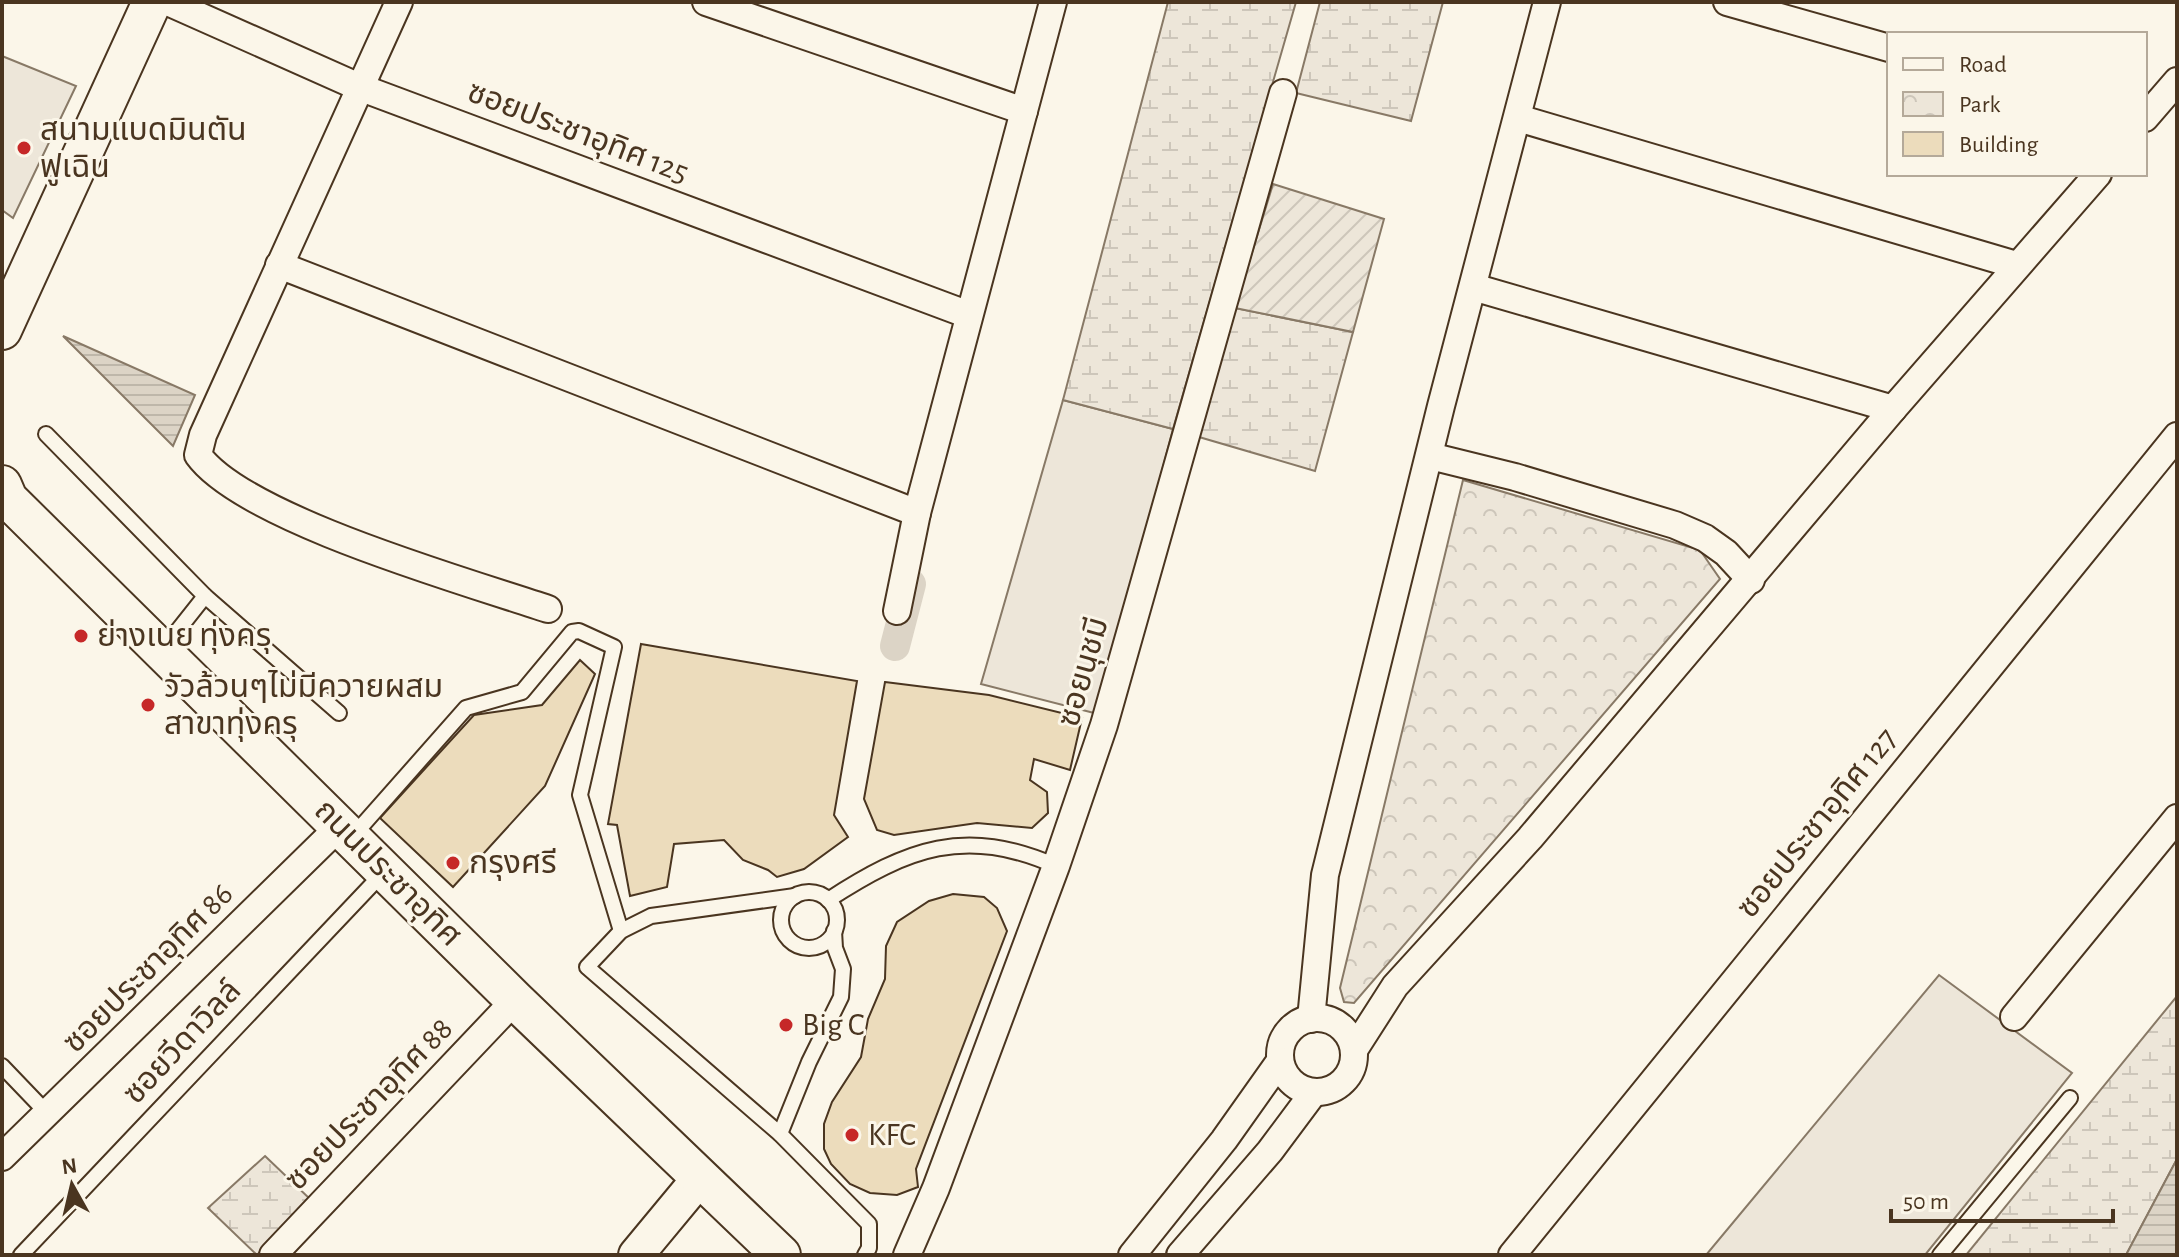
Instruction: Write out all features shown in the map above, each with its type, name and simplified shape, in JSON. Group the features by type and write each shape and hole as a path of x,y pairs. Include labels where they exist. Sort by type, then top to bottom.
{"main road":[{"path":"2,330 152,2"},
{"name":"ถนนประชาอุทิศ","path":"2,485 8,499 515,1000 781,1255"}],"street":[{"name":"ซอยประชาอุทิศ 125","path":"168,2 359,87 969,315"},
{"path":"399,2 279,265 199,446 198,455 210,471 276,509 316,527 548,609"},
{"path":"706,2 1024,111"},
{"path":"897,611 917,513 1053,2"},
{"path":"1311,1019 1325,875 1547,2"},
{"path":"1727,2 1887,47"},
{"path":"2147,116 2177,81"},
{"name":"ซอยนุชมี","path":"907,1255 936,1188 1056,866 1104,725 1283,93"},
{"path":"1518,118 2016,265"},
{"path":"1354,1050 1395,986 1530,838 2016,265 2096,176"},
{"path":"279,265 917,513"},
{"path":"1473,287 1893,409"},
{"name":"ซอยประชาอุทิศ 127","path":"1512,1255 2177,436"},
{"path":"1430,456 1515,477 1675,525 1705,538 1726,553 1751,580"},
{"path":"2014,1017 2177,818"},
{"name":"ซอยประชาอุทิศ 86","path":"2,1157 346,832"},
{"name":"ซอยประชาอุทิศ 88","path":"273,1255 515,1000"},
{"path":"1132,1255 1231,1132 1280,1061 1284,1039 1291,1030 1311,1019 1323,1019 1344,1029 1354,1050 1354,1061 1344,1081 1325,1092 1314,1092 1292,1082 1280,1061"},
{"path":"1180,1255 1270,1151 1314,1092"},
{"path":"636,1255 699,1179"}],"lane":[{"path":"46,434 205,596 339,713"},
{"path":"162,651 205,596"},
{"path":"346,832 466,708 522,692 572,632 579,631 614,647 580,795 621,931"},
{"path":"828,900 885,866 952,846 992,844 1056,866"},
{"name":"ซอยวีดาวิลล์","path":"21,1255 386,870"},
{"path":"780,1134 809,1062 841,997 843,969 835,948 836,915 828,900 812,893 651,916 621,931 587,967 780,1134 869,1224 869,1248 865,1255"},
{"path":"795,896 788,902 781,920 782,929 794,944 803,948 822,945 834,931"},
{"path":"2,1066 48,1114"},
{"path":"1940,1255 2070,1098"}],"green space":[{"path":"1168,2 1296,2 1173,429 1063,400"},
{"path":"1320,2 1443,2 1411,121 1296,93"},
{"name":"สนามแบดมินตัน ฟูเฉิน","path":"2,56 76,86 13,218 2,210"},
{"path":"1273,184 1384,219 1353,332 1235,308"},
{"path":"1235,308 1353,332 1315,471 1199,437"},
{"path":"1063,400 1173,429 1098,714 981,684"},
{"path":"1463,480 1700,550 1720,579 1354,1003 1344,1002 1340,988"},
{"path":"1939,975 2072,1073 1925,1255 1706,1255"},
{"path":"2177,996 2177,1159 2126,1255 1966,1255"},
{"path":"265,1156 311,1200 257,1255 208,1208"}],"shaded area":[{"path":"63,336 195,395 173,446"},
{"path":"2177,1159 2177,1255 2126,1255"}],"building":[{"path":"641,644 857,681 834,815 848,837 804,869 777,877 743,860 724,840 674,844 667,887 630,896 617,825 608,824"},
{"path":"580,660 595,674 545,786 453,887 380,818 474,715 542,705"},
{"path":"885,682 989,695 1082,718 1070,770 1034,759 1030,780 1047,792 1048,813 1032,828 977,823 894,835 877,830 864,799"},
{"path":"953,894 984,897 997,908 1007,931 916,1169 918,1187 897,1195 870,1193 850,1184 831,1164 824,1149 824,1124 832,1102 861,1057 868,1019 885,979 886,946 897,922 929,901"}],"waterway":[{"path":"895,646 911,584"}],"place":[{"name":"สนามแบดมินตัน ฟูเฉิน","path":"24,148"},
{"name":"ย่างเนย ทุ่งครุ","path":"81,636"},
{"name":"วัวล้วนๆไม่มีควายผสม สาขาทุ่งครุ","path":"148,705"},
{"name":"กรุงศรี","path":"453,863"},
{"name":"Big C","path":"786,1025"},
{"name":"KFC","path":"852,1135"}]}
